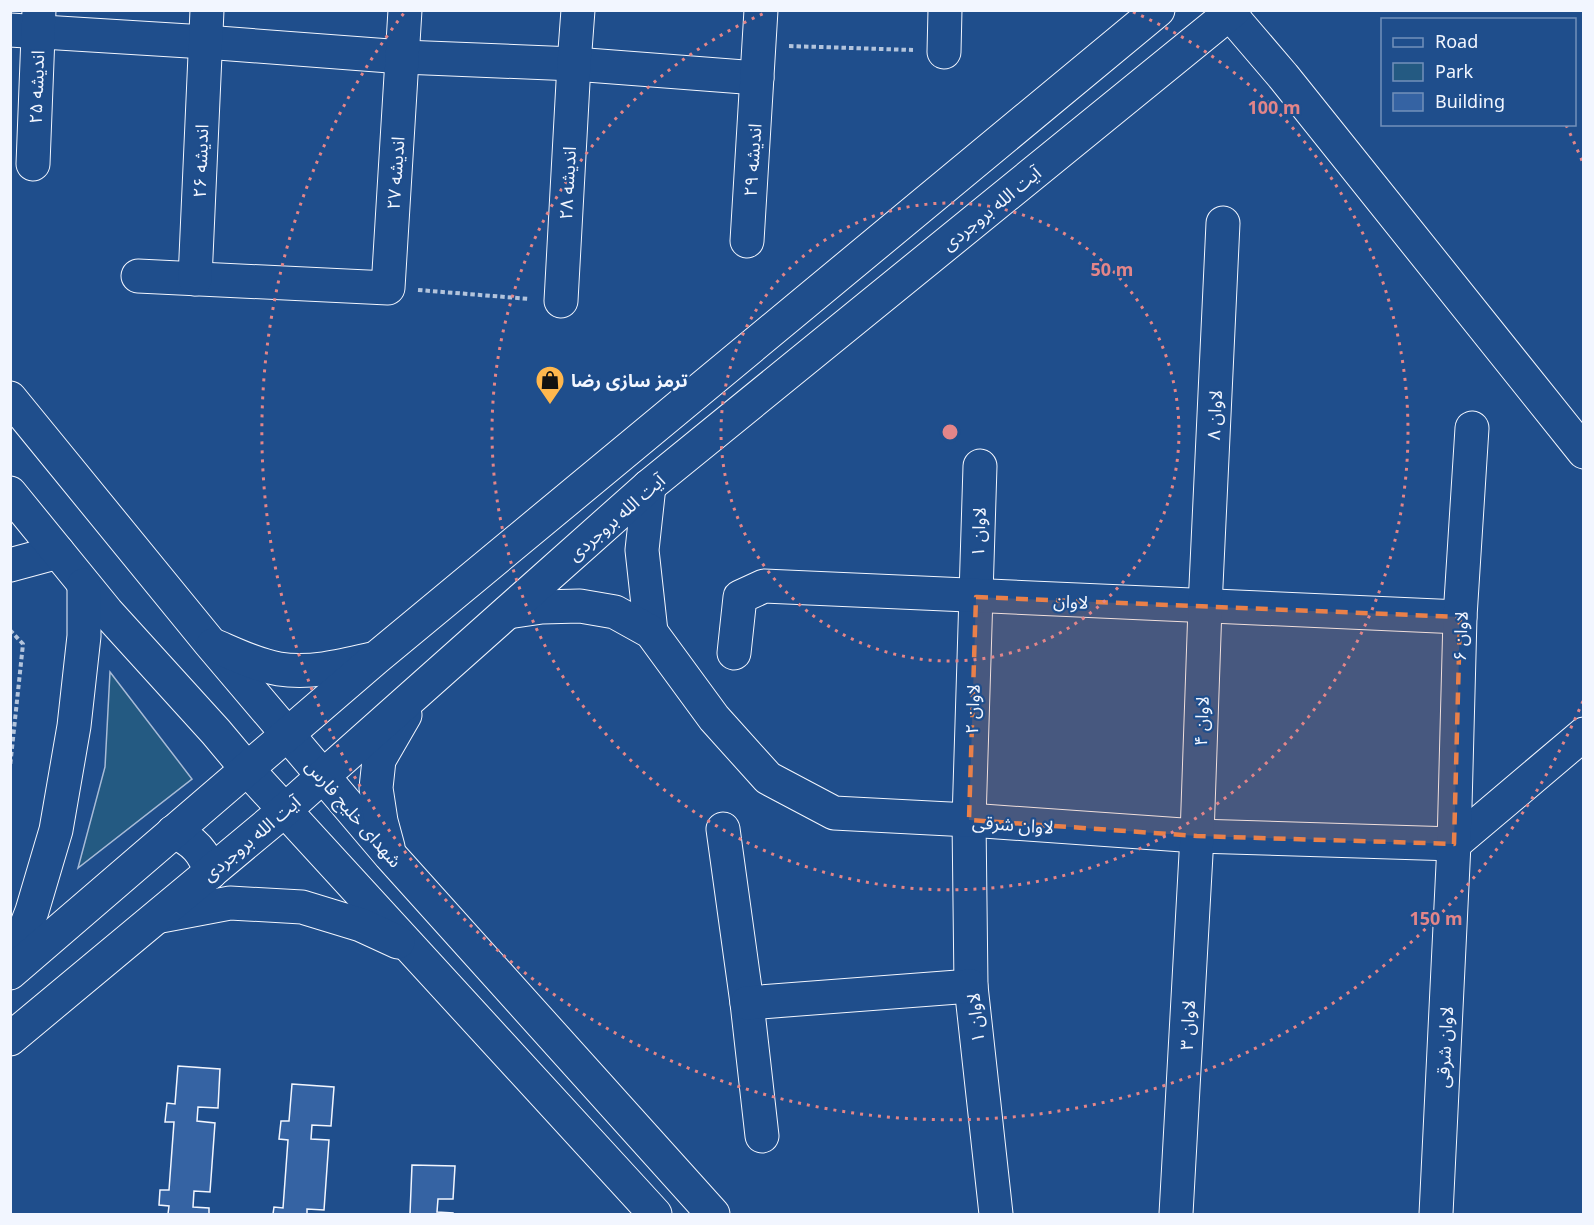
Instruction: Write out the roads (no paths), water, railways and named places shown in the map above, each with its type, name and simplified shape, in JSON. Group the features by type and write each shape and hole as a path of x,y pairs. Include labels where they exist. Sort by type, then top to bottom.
{"street":[{"name":"اندیشه ۲۷","path":"195,279 388,288 405,10"},
{"name":"اندیشه ۲۸","path":"561,301 578,10"},
{"name":"اندیشه ۲۹","path":"747,241 761,10"},
{"path":"944,52 945,10"},
{"path":"10,973 376,658 1158,10"},
{"path":"1232,12 1584,452"},
{"name":"آیت الله بروجردی","path":"10,1039 285,810 649,486 1232,12"},
{"path":"29,24 206,26 403,57 574,64 757,78"},
{"name":"اندیشه ۲۵","path":"29,24 33,164"},
{"name":"اندیشه ۲۶","path":"195,279 206,26"},
{"name":"لاوان ۸","path":"1204,607 1223,223"},
{"path":"138,276 195,279"},
{"name":"شهدای خلیج فارس","path":"10,398 210,643 390,855 713,1215"},
{"name":"لاوان ۶","path":"1454,844 1460,618 1472,429"},
{"name":"لاوان ۱","path":"976,597 980,466"},
{"path":"649,486 642,550 651,632"},
{"path":"10,493 107,612 409,947 655,1215"},
{"path":"10,565 58,552"},
{"path":"10,968 32,911 56,830 74,726 84,636 84,585"},
{"name":"لاوان","path":"734,653 740,597 764,586 1460,618"},
{"name":"لاوان ۲","path":"969,820 976,597"},
{"path":"507,612 542,607 580,606 615,612 651,632"},
{"name":"لاوان ۴","path":"1197,836 1204,607"},
{"name":"لاوان شرقی","path":"651,632 714,718 768,778 834,813 1197,836 1454,844 1436,1215"},
{"path":"210,643 244,658 279,669 309,670 342,666 376,658"},
{"path":"390,855 381,821 376,788 379,760 419,691"},
{"path":"1454,844 1584,734"},
{"name":"لاوان ۱","path":"969,820 971,986 996,1215"},
{"path":"723,829 747,1003 762,1136"},
{"path":"173,832 186,837 196,845 208,863 210,873"},
{"name":"لاوان ۳","path":"1176,1215 1197,836"},
{"path":"156,917 230,903 302,907 361,926 409,947"},
{"path":"747,1003 971,986"}],"place":[{"name":"ترمز سازی رضا","path":"550,406"}]}
